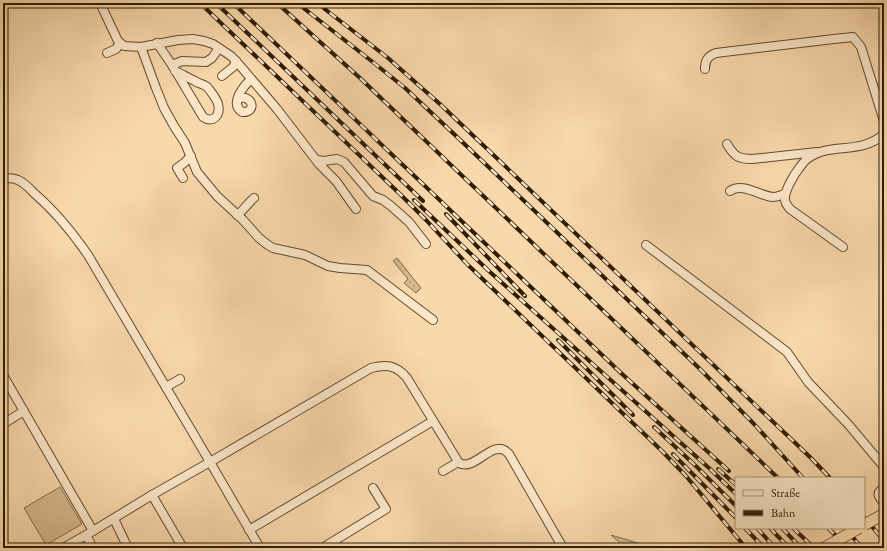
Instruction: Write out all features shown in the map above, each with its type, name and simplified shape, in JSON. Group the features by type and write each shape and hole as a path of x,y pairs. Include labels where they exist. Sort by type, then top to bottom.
{"main road":[{"path":"865,524 884,514"},
{"path":"824,548 857,529"}],"street":[{"path":"100,3 120,43 126,46 141,47 157,43 193,39 204,41 219,48 236,61 336,181 356,209"},
{"path":"453,3 493,3"},
{"path":"705,68 708,58 716,53 853,37 861,47 884,121"},
{"path":"107,53 116,49 120,43"},
{"path":"157,43 174,68 203,117 206,120 214,119 218,113 218,104 216,98 207,86 194,81 174,68"},
{"path":"141,47 164,108 185,143 197,172 226,205 238,215 259,238 268,246 279,250 306,255 328,266 335,268 367,270 434,320"},
{"path":"174,68 182,61 206,62 212,58 219,48"},
{"path":"222,76 233,67 236,61"},
{"path":"238,99 240,92 251,79"},
{"path":"727,144 735,155 746,159 752,159 852,148 862,146 884,134"},
{"path":"822,151 815,154 802,164 789,183 785,194 785,202 790,209 843,247"},
{"path":"184,178 177,168 191,156"},
{"path":"317,160 324,161 337,159 344,162 373,196 383,200 409,222 426,244"},
{"path":"3,179 19,180 42,200 71,230 88,255 260,548"},
{"path":"730,191 740,188 771,197 785,194"},
{"path":"238,215 254,198"},
{"path":"646,245 787,352 808,382 848,424 884,467"},
{"path":"63,548 371,368 387,365 404,374 458,462 464,465 470,464 496,450 504,450 509,454 564,548"},
{"path":"3,377 24,411 89,533 93,548"},
{"path":"166,387 180,379"},
{"path":"3,424 24,411"},
{"path":"249,530 433,421"},
{"path":"443,471 458,462"},
{"path":"320,548 386,509 373,488"},
{"path":"880,491 878,493 879,496 884,502"},
{"path":"152,495 183,548"},
{"path":"114,519 128,548"}],"shaded area":[{"path":"397,258 421,288 416,293 404,283 408,279 393,261"},
{"path":"60,487 82,524 46,545 24,508"},
{"path":"611,535 654,548 626,548"}],"railway":[{"path":"200,3 401,195 468,265 662,451 686,476 746,548"},
{"path":"216,3 423,201"},
{"path":"233,3 621,373 729,471"},
{"path":"277,3 360,78 777,477"},
{"path":"297,3 405,88 700,369 754,424 802,477"},
{"path":"317,3 388,58 441,105 811,458 829,477"},
{"path":"414,200 490,272 735,493"},
{"path":"446,214 525,296"},
{"path":"558,340 633,415"},
{"path":"654,427 735,505"},
{"path":"673,454 735,517"},
{"path":"718,469 735,484"},
{"path":"865,518 884,541"},
{"path":"746,529 764,548"},
{"path":"758,529 775,548"},
{"path":"771,529 789,548"},
{"path":"783,529 801,548"},
{"path":"794,529 814,548"},
{"path":"829,529 848,548"},
{"path":"846,529 862,548"}]}
